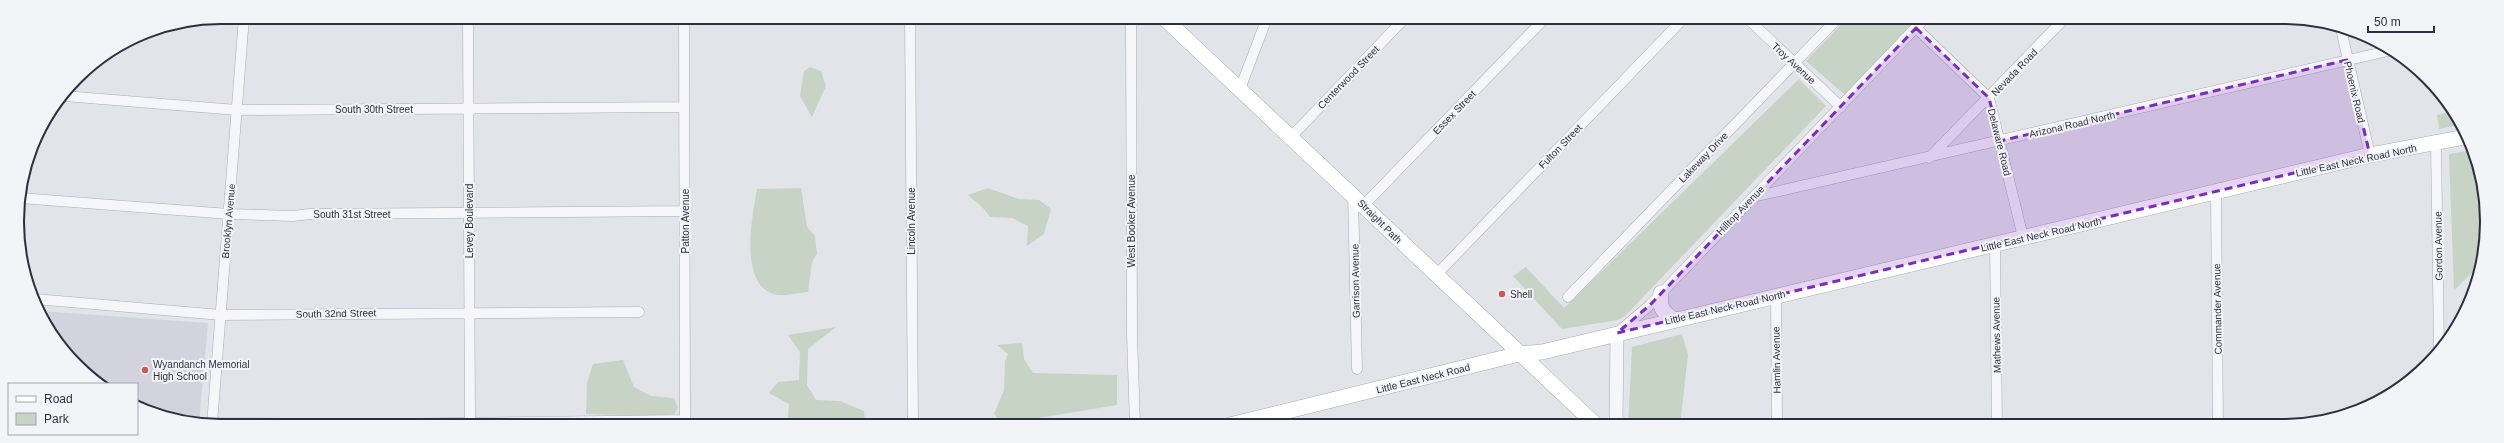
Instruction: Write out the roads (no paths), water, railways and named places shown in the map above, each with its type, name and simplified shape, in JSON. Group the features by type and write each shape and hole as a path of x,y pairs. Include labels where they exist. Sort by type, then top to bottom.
{"main road":[{"name":"Straight Path","path":"1170,24 1353,194 1363,206 1589,419"},
{"name":"Little East Neck Road North","path":"1617,333 2216,193 2370,155 2461,138"},
{"path":"1661,293 1660,304 1664,314 1673,319"},
{"name":"Little East Neck Road","path":"1254,419 1519,354 1542,352 1617,333"}],"street":[{"name":"Brooklyn Avenue","path":"212,419 243,24"},
{"name":"Levey Boulevard","path":"468,24 470,419"},
{"name":"Patton Avenue","path":"684,24 686,212 685,419"},
{"name":"Lincoln Avenue","path":"910,24 913,419"},
{"name":"West Booker Avenue","path":"1131,24 1132,335 1135,419"},
{"path":"1240,89 1265,24"},
{"name":"Centerwood Street","path":"1291,137 1399,24"},
{"name":"Essex Street","path":"1363,206 1539,24"},
{"name":"Fulton Street","path":"1436,275 1678,24"},
{"name":"Troy Avenue","path":"1753,24 1841,107"},
{"name":"Lakeway Drive","path":"1568,297 1832,24"},
{"name":"Hilltop Avenue","path":"1617,333 1661,293 1920,24"},
{"name":"Nevada Road","path":"1929,158 1989,98 2059,24"},
{"name":"Delaware Road","path":"1916,28 1989,98 2023,237"},
{"name":"Phoenix Road","path":"2342,33 2370,155"},
{"name":"Arizona Road North","path":"1752,198 2384,52"},
{"name":"South 30th Street","path":"69,96 237,110 684,107"},
{"name":"Gordon Avenue","path":"2436,143 2439,342"},
{"name":"Commander Avenue","path":"2216,193 2218,419"},
{"name":"Garrison Avenue","path":"1353,194 1356,369"},
{"name":"South 31st Street","path":"26,198 229,214 293,216 310,214 686,212"},
{"name":"Mathews Avenue","path":"1995,245 1997,419"},
{"name":"Hamlin Avenue","path":"1776,296 1777,419"},
{"name":"South 32nd Street","path":"40,300 221,315 469,312 639,312"},
{"path":"1616,419 1617,333"}],"place":[{"name":"Shell","path":"1502,294"},
{"name":"Wyandanch Memorial High School","path":"145,370"}]}
